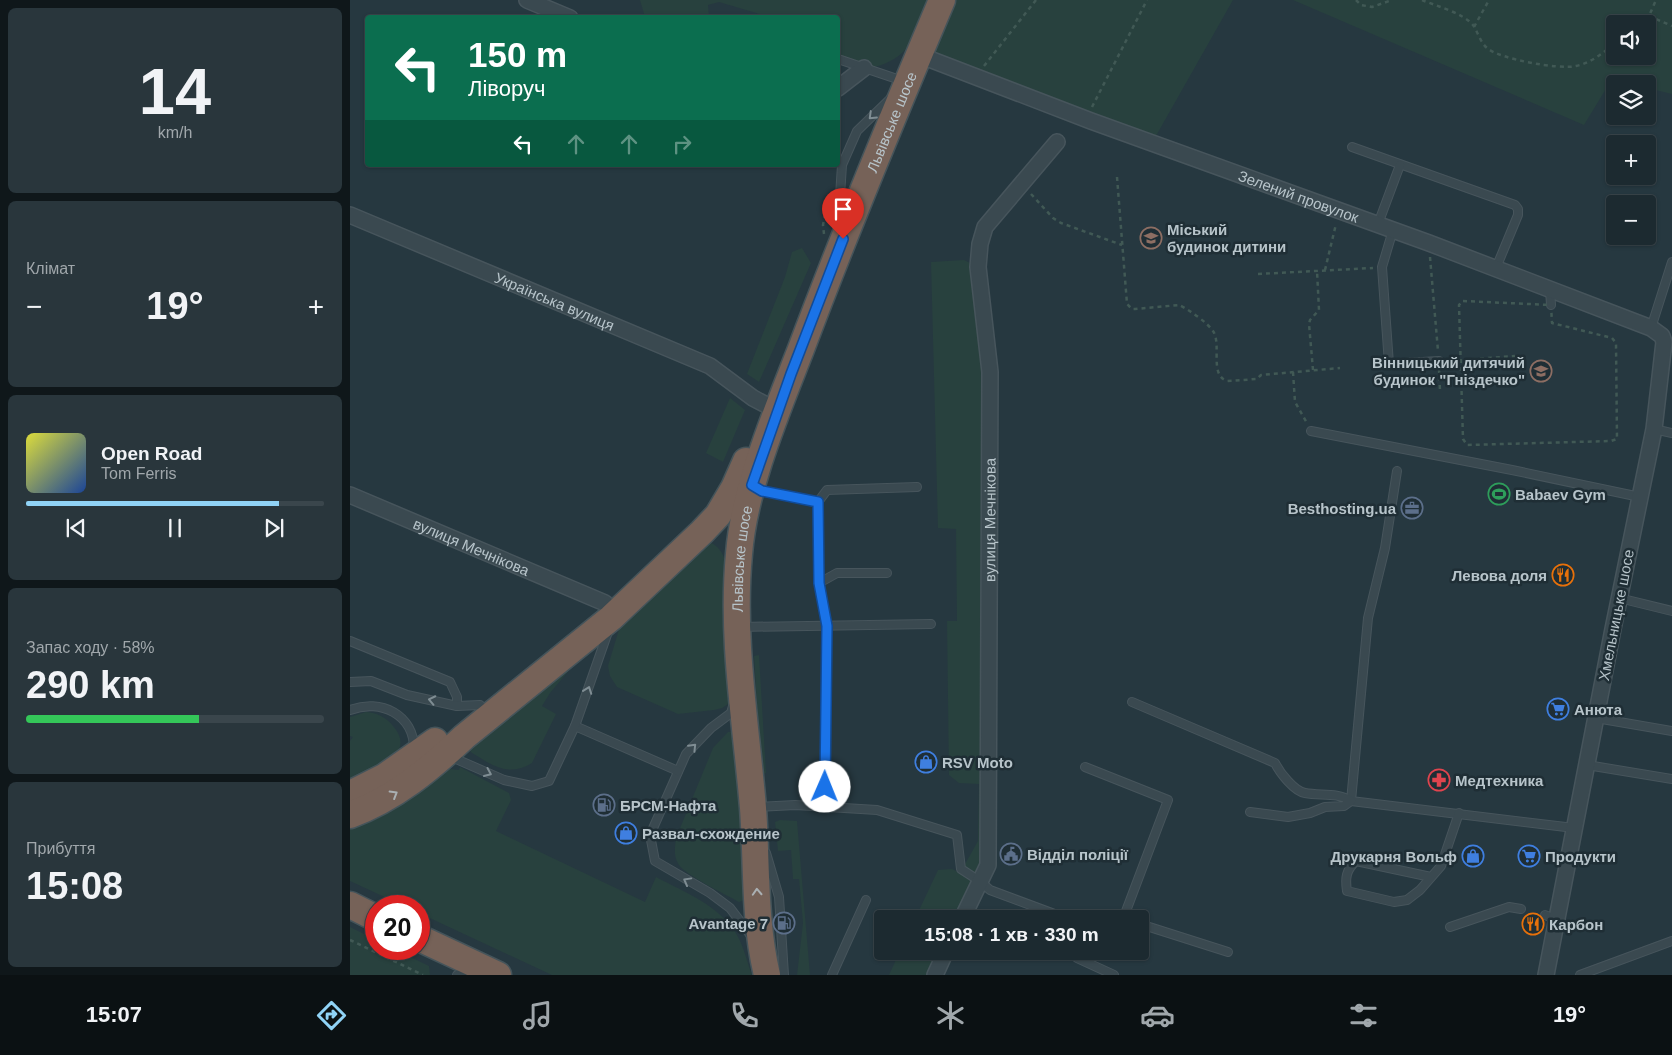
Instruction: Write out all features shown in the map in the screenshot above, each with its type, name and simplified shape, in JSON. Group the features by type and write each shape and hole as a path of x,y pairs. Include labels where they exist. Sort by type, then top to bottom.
{"highway":[{"name":"Львівське шосе","path":"767,975 761,948 752,807 740,680 737,588 739,551 752,485 791,374 836,257 942,0"},
{"path":"350,794 384,777 414,757 468,706 603,606 656,577 718,515 734,488 761,403 791,374"},
{"path":"350,815 364,810 396,793 442,758 603,606"},
{"path":"350,905 365,912"},
{"path":"430,944 477,972"}],"street":[{"path":"528,0 563,15"},
{"name":"Зелений провулок","path":"919,55 1086,119 1496,268 1651,328 1668,342"},
{"path":"840,86 864,68"},
{"name":"вулиця Мечнікова","path":"967,910 988,865 990,372 978,253 981,236 985,227 1057,142"},
{"name":"Українська вулиця","path":"350,215 710,366 761,403"},
{"name":"Хмельницьке шосе","path":"1546,975 1551,917 1574,828 1587,765 1654,429 1668,342"},
{"name":"вулиця Мечнікова","path":"350,495 603,606"},
{"path":"935,975 942,960"}],"lane":[{"path":"840,60 908,82"},
{"path":"1352,147 1515,205 1518,209 1518,215 1496,268"},
{"path":"1400,165 1386,227 1382,267 1389,364 1438,361"},
{"path":"1651,328 1672,262"},
{"path":"1550,289 1551,305"},
{"path":"1654,429 1672,433"},
{"path":"1311,431 1640,497"},
{"path":"1250,812 1288,817 1310,813 1325,807 1344,806 1351,800 1368,618 1385,548 1397,471"},
{"path":"752,485 762,491 818,502"},
{"path":"825,807 827,626 819,583 818,502 827,490 917,486"},
{"path":"819,583 837,573 887,573"},
{"path":"1620,598 1672,611"},
{"path":"442,758 456,759 504,780 532,786 549,781 575,726 606,641 603,606"},
{"path":"738,628 931,624"},
{"path":"350,641 450,682 457,697 468,706"},
{"path":"740,680 731,713 711,728 686,754 650,835 655,861 710,893 730,908 761,948"},
{"path":"350,682 370,681 407,695 468,706"},
{"path":"1132,702 1275,763 1282,776 1303,793 1325,793 1344,796 1351,800 1574,828"},
{"path":"350,710 375,706 398,715 412,731 414,757"},
{"path":"1596,718 1672,731"},
{"path":"575,726 678,770"},
{"path":"1587,765 1672,778"},
{"path":"1085,767 1168,800 1126,910"},
{"path":"784,975 779,897 752,807 795,805 877,810 958,835 962,869 990,890 1044,910"},
{"path":"1432,877 1356,861 1348,868 1345,881 1347,891 1394,902 1407,900 1420,890 1432,877 1441,866 1460,813"},
{"path":"832,975 866,900"},
{"path":"1450,927 1509,907 1521,910"},
{"path":"1149,927 1228,952"},
{"path":"1580,975 1672,941"},
{"path":"1081,960 1114,975"}],"path":[{"path":"975,77 1036,0"},
{"path":"1086,119 1147,0"},
{"path":"1356,0 1366,7 1372,7 1392,0"},
{"path":"1422,0 1463,17 1474,26 1483,43 1492,52 1520,61 1563,68 1574,67 1594,60 1606,50"},
{"path":"1474,26 1490,0"},
{"path":"1649,15 1656,0"},
{"path":"1656,19 1672,26"},
{"path":"1117,178 1128,307 1135,309 1179,305 1209,326 1215,335 1218,373 1222,380 1257,379 1262,375 1340,368"},
{"path":"1021,184 1047,211 1062,223 1122,244"},
{"path":"1325,270 1340,210"},
{"path":"1429,243 1440,391"},
{"path":"1258,274 1382,267"},
{"path":"1313,370 1309,324 1310,320 1319,310 1317,271"},
{"path":"1460,302 1551,305 1552,323 1610,337 1615,340 1617,439 1615,441 1467,446 1463,440 1460,361 1460,302"},
{"path":"1438,361 1516,356"},
{"path":"1293,372 1295,402 1311,431"},
{"path":"350,940 423,975"}],"green space":[{"path":"640,0 930,0 919,29 909,46 894,59 884,64 865,68 840,55 840,15 763,15 719,2 708,5 709,15 644,15"},
{"path":"950,0 1233,0 1152,143 926,58"},
{"path":"1293,0 1672,0 1672,94 1656,90 1656,75 1606,75 1606,89 1584,125"},
{"path":"802,248 811,263 759,382 747,374 785,277 792,252"},
{"path":"964,260 978,267 989,359 988,865 966,910 919,910 938,870 952,869 960,873 978,841 979,784 959,783 949,775 947,621 957,621 956,529 938,528 931,262"},
{"path":"730,398 745,410 723,462 706,453"},
{"path":"711,543 719,548 726,562 733,694 728,704 722,708 678,714 617,687 610,676 608,666 620,626 703,545"},
{"path":"759,655 766,773 762,774 754,656"},
{"path":"577,661 550,693 542,706 556,714 532,763 519,769 501,768 488,763 468,749 467,747"},
{"path":"366,712 381,716 393,726 399,737 400,746 396,754 389,761 350,782 350,741 353,737 350,736 350,717"},
{"path":"728,732 738,732 744,900 739,902 683,869 677,862 675,852 676,838 713,748"},
{"path":"460,767 509,793 511,800 496,831 645,902 656,877 701,901 721,916 737,935 752,975 552,975 430,918 430,895 380,895 350,881 350,822 433,775 449,769 459,770"},
{"path":"780,820 797,821 810,975 797,975 803,923 799,879 793,879 791,850 778,851 775,822"},
{"path":"350,927 365,934 365,960 417,960 429,966 430,975 350,975"},
{"path":"896,960 942,960 934,975 889,975"}],"place":[{"name":"Міський будинок дитини","path":"1151,238"},
{"name":"Вінницький дитячий будинок \"Гніздечко\"","path":"1541,371"},
{"name":"Babaev Gym","path":"1499,494"},
{"name":"Besthosting.ua","path":"1412,508"},
{"name":"Левова доля","path":"1563,575"},
{"name":"Анюта","path":"1558,709"},
{"name":"RSV Moto","path":"926,762"},
{"name":"Медтехника","path":"1439,780"},
{"name":"БРСМ-Нафта","path":"604,805"},
{"name":"Развал-схождение","path":"626,833"},
{"name":"Відділ поліції","path":"1011,854"},
{"name":"Друкарня Вольф","path":"1473,856"},
{"name":"Продукти","path":"1529,856"},
{"name":"Avantage 7","path":"784,923"},
{"name":"Карбон","path":"1533,924"}],"route":[{"path":"825,787 827,626 819,583 818,502 762,491 752,485 791,374 843,239"}]}
